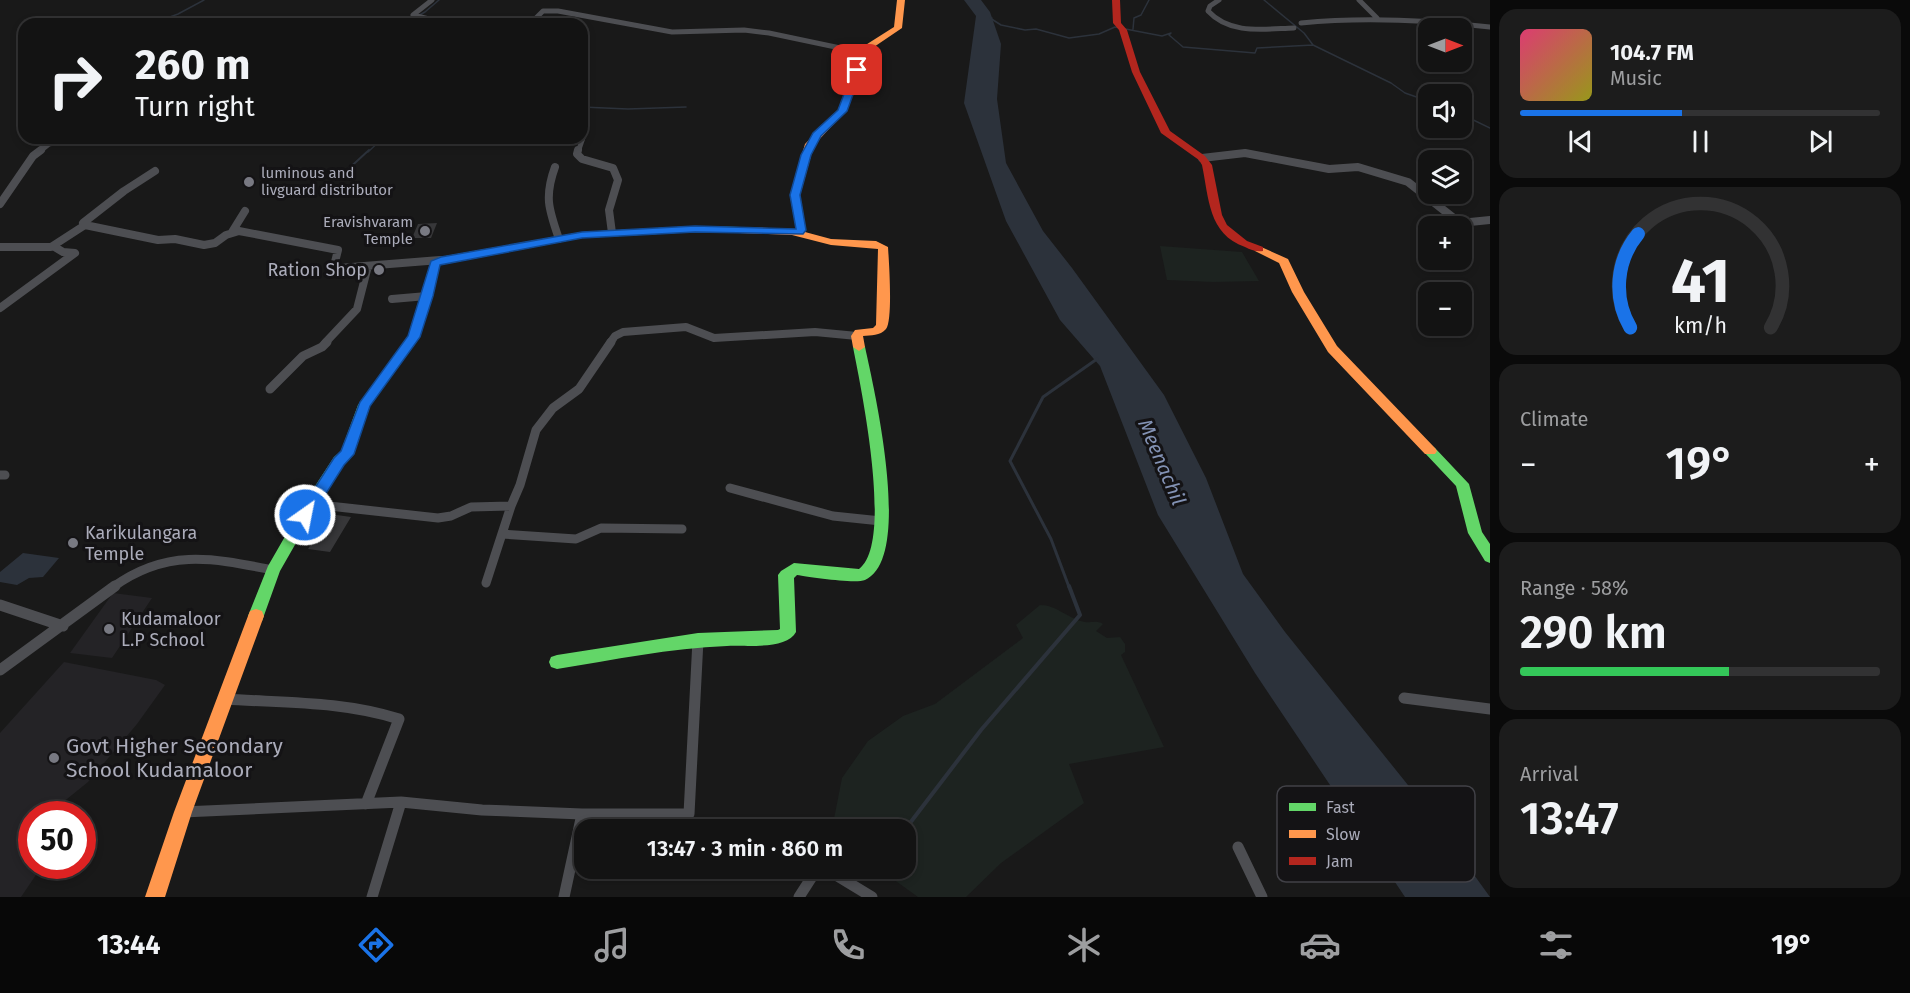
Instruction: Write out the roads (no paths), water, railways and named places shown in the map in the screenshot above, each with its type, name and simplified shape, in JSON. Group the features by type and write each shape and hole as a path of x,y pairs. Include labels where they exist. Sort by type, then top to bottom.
{"main road":[{"path":"796,232 801,230 795,195 806,155 817,135 842,111 867,48 898,28 901,0"},
{"path":"1116,0 1120,26 1136,72 1166,133 1202,158 1207,165 1217,215 1222,227 1243,243 1275,255 1284,261 1298,292 1332,349 1462,484 1475,533 1490,557"},
{"path":"155,897 183,812 273,570 311,504 339,462 347,454 364,405 414,337 435,263 441,260 559,239 612,233 695,229 796,232 831,242 876,244 883,247 885,313 882,326 876,331 859,333 857,336 868,394 879,476 881,521 879,546 873,566 861,575 794,569 786,575 788,632 781,637 698,640 557,662"}],"street":[{"path":"424,18 416,16 432,0"},
{"path":"1219,0 1210,6 1208,11 1213,19 1226,27 1294,28"},
{"path":"1359,0 1377,18"},
{"path":"536,18 543,11 561,10 628,27 664,32 755,31 864,53"},
{"path":"1301,23 1331,19 1377,18 1434,20 1490,27"},
{"path":"0,204 33,156 49,144"},
{"path":"581,144 577,154 582,159 613,168 618,180 609,210 612,233"},
{"path":"1202,158 1245,153 1329,169 1364,168 1408,182 1460,223 1490,220"},
{"path":"555,167 547,196 559,239"},
{"path":"85,225 83,223 96,212 155,171"},
{"path":"0,247 53,246 85,225 158,240 176,239 204,245 220,241 232,232 245,211"},
{"path":"232,232 245,232 338,250 334,266 339,268 441,260"},
{"path":"0,308 20,292 55,271 75,253 63,252 53,246"},
{"path":"270,389 303,356 322,347 357,309 368,266"},
{"path":"392,299 427,296"},
{"path":"486,583 520,485 536,430 552,408 579,389 615,336 632,330 686,327 714,338 815,332 857,336"},
{"path":"730,488 833,516 881,521"},
{"path":"311,504 438,518 452,516 471,507 511,506"},
{"path":"502,534 576,539 601,528 682,529"},
{"path":"0,670 123,580 142,569 168,559 201,557 273,570"},
{"path":"0,605 63,626"},
{"path":"183,812 401,802 482,810 582,814 689,814 698,640"},
{"path":"1404,698 1490,709"},
{"path":"225,699 346,707 399,719 366,804"},
{"path":"372,897 401,802"},
{"path":"564,897 582,814"},
{"path":"1238,847 1262,897"},
{"path":"799,897 817,869 825,869 872,897"}],"water":[{"name":"Meenachil","path":"964,0 981,0 990,12 1001,44 997,99 1006,163 1043,231 1164,395 1206,478 1243,574 1285,632 1409,786 1331,786 1255,673 1158,515 1100,366 1060,320 1006,221 964,103 976,16"},
{"path":"23,553 59,558 43,577 29,578 17,585 0,582 0,572"},
{"path":"1475,876 1490,897 1405,897 1395,882 1475,882"}],"waterway":[{"path":"167,18 204,0"},
{"path":"414,18 439,0"},
{"path":"1133,29 1134,18 1141,15 1149,0"},
{"path":"1264,0 1304,33 1313,45"},
{"path":"992,18 990,18 1001,25 1025,30 1036,29 1069,38 1099,34 1115,27 1162,36 1171,33 1169,35 1183,47 1255,53 1257,48 1313,45"},
{"path":"1313,45 1418,98"},
{"path":"588,107 628,109 686,107"},
{"path":"1472,119 1490,128"},
{"path":"368,152 377,144"},
{"path":"344,173 369,150"},
{"path":"1069,587 1051,539 1010,461 1043,397 1097,359"},
{"path":"913,819 981,730 1080,615 1069,586"}],"place":[{"name":"luminous and livguard distributor","path":"249,182"},
{"name":"Eravishvaram Temple","path":"425,231"},
{"name":"Ration Shop","path":"379,270"},
{"name":"Karikulangara Temple","path":"73,543"},
{"name":"Kudamaloor L.P School","path":"109,629"},
{"name":"Govt Higher Secondary School Kudamaloor","path":"54,758"}]}
